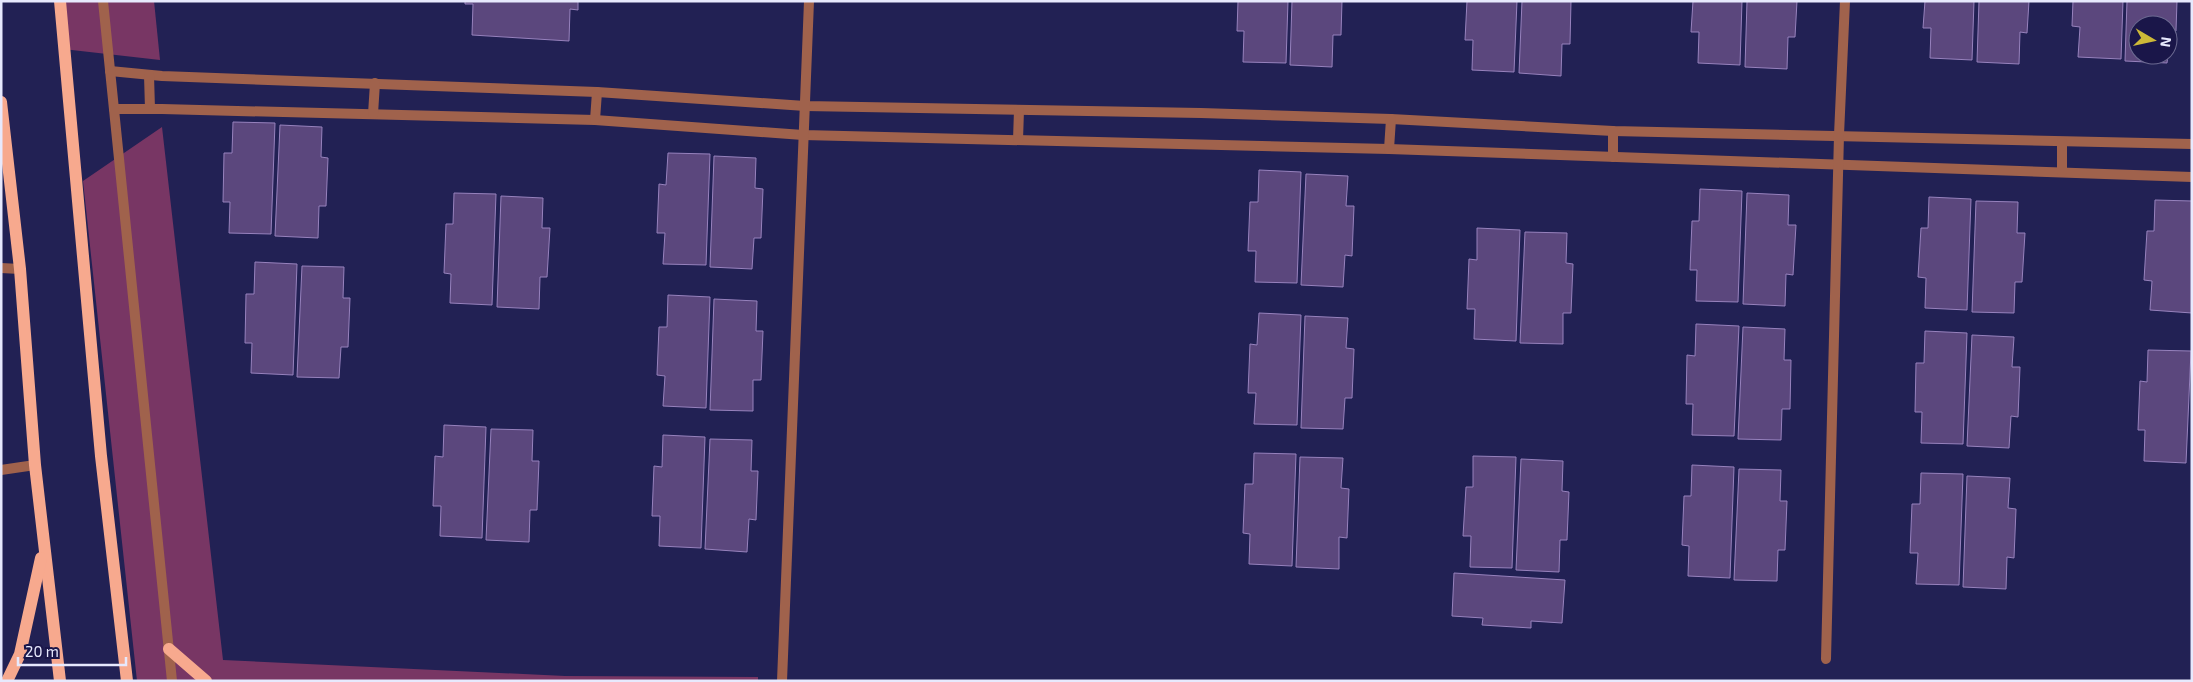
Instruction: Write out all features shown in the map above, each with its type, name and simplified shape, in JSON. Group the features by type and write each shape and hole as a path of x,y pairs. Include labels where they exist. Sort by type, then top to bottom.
{"main road":[{"path":"60,1 101,456 127,681"},
{"path":"1,102 20,269 34,465 60,681"},
{"path":"7,681 20,654 44,549"},
{"path":"169,649 206,681"}],"street":[{"path":"103,1 172,681"},
{"path":"782,681 809,1"},
{"path":"1826,659 1839,135 1845,1"},
{"path":"110,71 149,75 597,92 805,106 1390,119 1613,131 2192,144"},
{"path":"149,75 150,109"},
{"path":"373,114 375,84"},
{"path":"595,120 597,92"},
{"path":"114,109 595,120 803,134 1390,149 2192,177"},
{"path":"1018,140 1019,110"},
{"path":"1390,119 1390,149"},
{"path":"1613,131 1613,157"},
{"path":"2062,142 2062,172"},
{"path":"1,268 20,269"},
{"path":"1,470 34,465"}],"shaded area":[{"path":"59,1 154,1 160,60 63,49"},
{"path":"162,127 223,660 565,676 758,677 758,681 137,681 83,181"}],"building":[{"path":"465,1 578,1 578,10 570,9 569,41 472,35 473,4 465,4"},
{"path":"1238,1 1288,1 1286,63 1243,62 1244,31 1237,31"},
{"path":"1292,1 1342,1 1341,35 1333,35 1332,67 1290,65"},
{"path":"1467,1 1517,1 1514,72 1472,70 1473,40 1465,40"},
{"path":"1522,1 1571,1 1570,44 1562,44 1561,76 1519,73"},
{"path":"1693,1 1742,1 1740,65 1698,63 1699,32 1691,32"},
{"path":"1747,1 1797,1 1795,37 1788,37 1787,69 1745,67"},
{"path":"1925,1 1974,1 1972,60 1930,58 1931,28 1923,28"},
{"path":"1979,1 2029,1 2027,33 2020,32 2019,64 1977,62"},
{"path":"2073,1 2123,1 2121,59 2078,57 2080,27 2072,26"},
{"path":"2127,1 2177,1 2177,15 2128,15 2128,61 2125,61"},
{"path":"233,122 275,123 271,234 229,233 230,202 223,202 224,153 232,153"},
{"path":"280,125 322,127 321,157 328,158 326,206 319,206 318,238 275,236"},
{"path":"668,153 710,154 706,265 663,264 665,233 657,233 659,184 666,185"},
{"path":"714,156 756,158 755,188 763,189 761,238 754,238 752,269 710,267"},
{"path":"1259,170 1301,172 1297,283 1255,282 1256,251 1248,251 1250,202 1258,202"},
{"path":"1306,174 1348,176 1346,206 1354,206 1352,256 1345,255 1343,287 1301,285"},
{"path":"1700,189 1742,191 1738,302 1696,301 1697,270 1690,270 1692,221 1699,221"},
{"path":"454,193 496,194 492,305 450,303 451,274 444,273 446,224 453,224"},
{"path":"1747,193 1789,195 1788,225 1796,225 1793,275 1786,274 1785,306 1743,304"},
{"path":"501,196 543,198 542,228 550,228 547,277 540,277 539,309 497,307"},
{"path":"1929,197 1971,199 1967,310 1925,308 1926,278 1918,277 1921,228 1928,228"},
{"path":"2155,200 2192,201 2192,313 2150,310 2152,281 2144,280 2147,231 2154,231"},
{"path":"1976,201 2018,202 2017,233 2025,233 2022,282 2015,282 2014,313 1972,312"},
{"path":"1477,228 1520,230 1516,341 1474,339 1475,309 1467,309 1469,259 1477,260"},
{"path":"1525,232 1567,233 1566,263 1573,264 1571,313 1563,313 1563,344 1520,343"},
{"path":"255,262 297,264 293,375 251,373 252,343 245,343 246,294 254,294"},
{"path":"302,266 344,267 343,298 350,298 348,347 341,347 339,378 297,377"},
{"path":"668,295 710,297 706,408 663,406 665,376 657,375 659,327 667,327"},
{"path":"714,299 757,301 756,331 763,331 761,380 753,380 753,411 710,410"},
{"path":"1259,313 1301,315 1297,425 1254,424 1256,393 1248,393 1250,344 1257,345"},
{"path":"1305,316 1348,318 1346,348 1354,349 1352,398 1345,398 1343,429 1301,428"},
{"path":"1696,324 1739,326 1734,436 1692,435 1693,404 1686,404 1687,355 1695,356"},
{"path":"1743,327 1785,329 1784,360 1791,360 1790,409 1782,409 1781,440 1738,439"},
{"path":"1925,331 1967,333 1963,444 1921,443 1922,412 1915,412 1916,363 1924,363"},
{"path":"1972,335 2014,337 2012,367 2020,367 2018,417 2011,416 2009,448 1967,446"},
{"path":"2148,350 2191,351 2186,463 2144,461 2145,430 2138,430 2140,381 2147,382"},
{"path":"444,425 486,427 482,538 440,536 441,506 433,506 435,456 443,457"},
{"path":"491,429 533,430 532,461 539,461 537,510 530,510 529,542 486,540"},
{"path":"663,435 705,437 701,548 659,546 660,516 652,516 654,466 662,467"},
{"path":"710,439 752,440 751,471 758,471 756,520 749,519 747,552 705,549"},
{"path":"1254,453 1296,454 1292,566 1249,564 1250,534 1243,533 1245,484 1253,484"},
{"path":"1473,456 1516,457 1512,568 1470,567 1471,536 1463,536 1466,487 1473,487"},
{"path":"1300,457 1343,458 1341,488 1349,489 1347,538 1339,537 1339,569 1296,567"},
{"path":"1521,459 1563,461 1562,491 1569,492 1567,540 1560,540 1559,572 1516,570"},
{"path":"1692,465 1734,467 1730,578 1688,576 1689,546 1682,545 1684,496 1691,496"},
{"path":"1739,469 1781,470 1780,501 1787,501 1785,550 1778,550 1777,581 1734,580"},
{"path":"1921,473 1963,474 1959,585 1916,584 1918,553 1910,553 1912,504 1920,504"},
{"path":"1967,476 2010,478 2008,508 2016,509 2014,558 2007,557 2006,589 1963,587"},
{"path":"1454,573 1565,580 1562,623 1531,621 1531,628 1482,625 1483,618 1452,616"}]}
